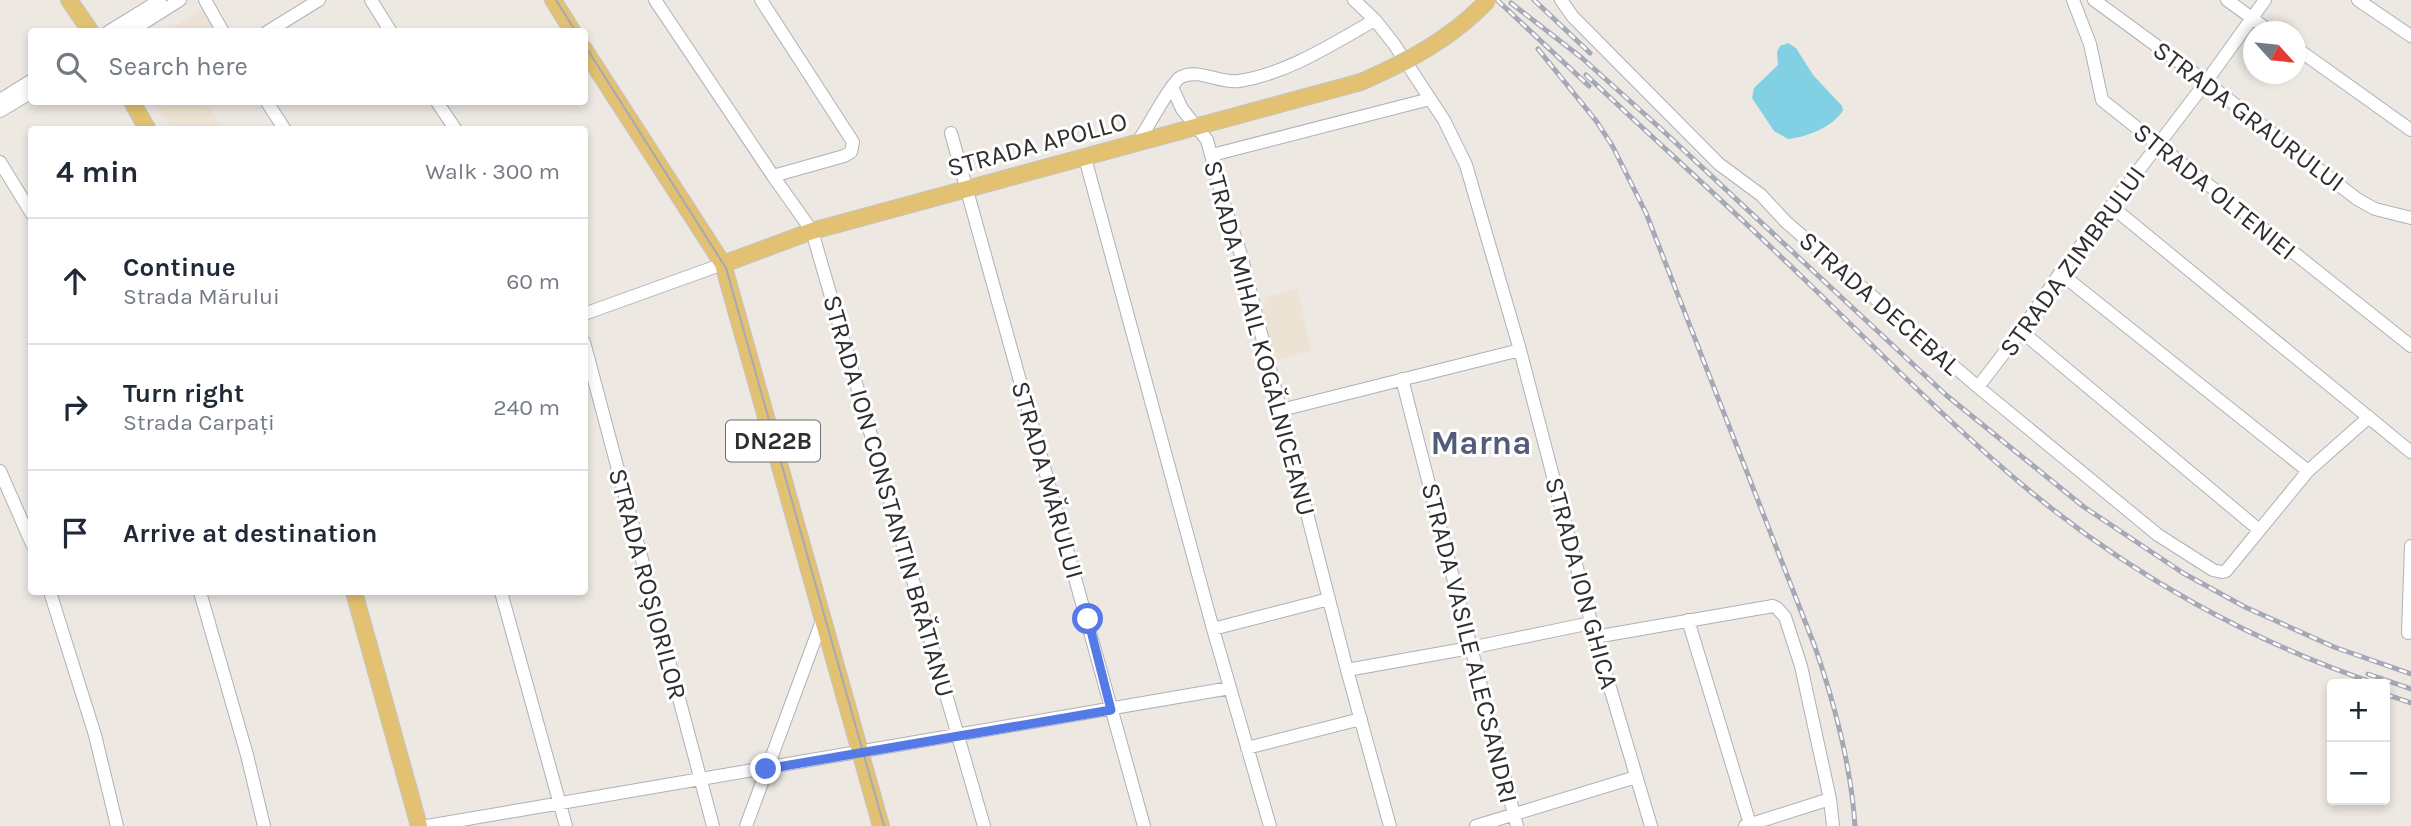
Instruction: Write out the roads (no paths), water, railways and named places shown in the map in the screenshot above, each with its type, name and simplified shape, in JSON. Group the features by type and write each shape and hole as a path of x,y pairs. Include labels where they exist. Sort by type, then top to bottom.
{"main road":[{"path":"69,0 88,28"},
{"path":"553,0 570,28"},
{"name":"STRADA APOLLO","path":"723,264 812,231 1361,82 1420,54 1459,26 1488,0"},
{"name":"DN22B","path":"588,55 723,264 881,826"},
{"path":"134,105 146,126"},
{"path":"355,595 419,826"}],"street":[{"path":"114,28 160,0"},
{"path":"135,28 180,0"},
{"path":"205,0 221,28"},
{"path":"274,28 319,0"},
{"path":"371,0 388,28"},
{"name":"STRADA ION CONSTANTIN BRĂTIANU","path":"655,0 812,231 984,826"},
{"path":"761,0 853,142 851,152 844,156 773,176"},
{"name":"STRADA ION GHICA","path":"1354,0 1375,20 1410,67 1456,143 1466,165 1520,350 1591,623 1650,826"},
{"name":"STRADA DECEBAL","path":"1562,0 1573,17 1719,164 1761,195 1786,222 1978,387 2158,535 2213,570 2222,572 2227,570 2259,529"},
{"name":"STRADA OLTENIEI","path":"2073,0 2090,44 2102,100 2411,346"},
{"name":"STRADA GRAURULUI","path":"2094,0 2206,82 2357,199 2375,209 2411,218"},
{"path":"2227,0 2256,21"},
{"name":"STRADA ZIMBRULUI","path":"1978,387 2265,0"},
{"path":"2358,0 2411,36"},
{"path":"1137,143 1177,80 1191,74 1230,82 1276,71 1320,51 1375,20"},
{"path":"2306,56 2411,130"},
{"path":"0,100 28,82"},
{"name":"STRADA MIHAIL KOGĂLNICEANU","path":"1172,87 1182,109 1206,136 1212,155 1225,208 1241,255 1361,719"},
{"path":"0,111 28,94"},
{"path":"1212,155 1430,99"},
{"path":"269,105 282,126"},
{"path":"439,105 453,126"},
{"name":"STRADA MĂRULUI","path":"951,133 1144,826"},
{"path":"1085,158 1213,629 1270,826"},
{"path":"0,162 28,208"},
{"path":"2111,206 2411,452"},
{"name":"STRADA APOLLO","path":"588,313 723,264"},
{"path":"2060,273 2308,471"},
{"path":"2021,331 2259,529 2308,471 2369,417"},
{"path":"1281,410 1520,350"},
{"name":"STRADA ROȘIORILOR","path":"588,357 713,826"},
{"name":"STRADA VASILE ALECSANDRI","path":"1402,379 1515,821"},
{"path":"0,471 28,535"},
{"path":"2408,633 2411,546"},
{"path":"51,595 98,745 117,826"},
{"path":"201,595 247,755 264,826"},
{"path":"502,595 566,826"},
{"path":"1213,629 1329,598"},
{"path":"1595,637 1773,606 1782,612 1801,666 1830,799 1833,826"},
{"path":"746,826 823,618"},
{"path":"1688,620 1748,825 1830,799"},
{"path":"1347,670 1591,623"},
{"path":"427,826 1230,688"},
{"path":"1247,748 1361,719 1390,826"},
{"path":"1476,826 1515,821 1636,777"}],"water":[{"path":"1788,43 1796,48 1813,75 1843,110 1819,130 1788,139 1774,131 1752,98 1754,88 1778,65 1777,52 1780,46"}],"tram line":[{"path":"556,0 574,28"},
{"path":"588,50 726,268 884,826"}],"railway":[{"path":"1497,0 1589,86"},
{"path":"1534,0 1590,53"},
{"path":"1511,3 1582,58 1660,128 1946,395 2084,507 2183,573 2245,607 2334,647 2411,674"},
{"path":"1538,49 1597,122 1613,147 1646,213 1815,647 1841,735 1855,826"},
{"path":"1586,75 1776,252 1972,441 2070,523 2152,579 2195,604 2285,648 2363,679"},
{"path":"2368,674 2411,689"},
{"path":"2390,696 2411,703"}],"district":[{"name":"Marna","path":"1481,442"}]}
